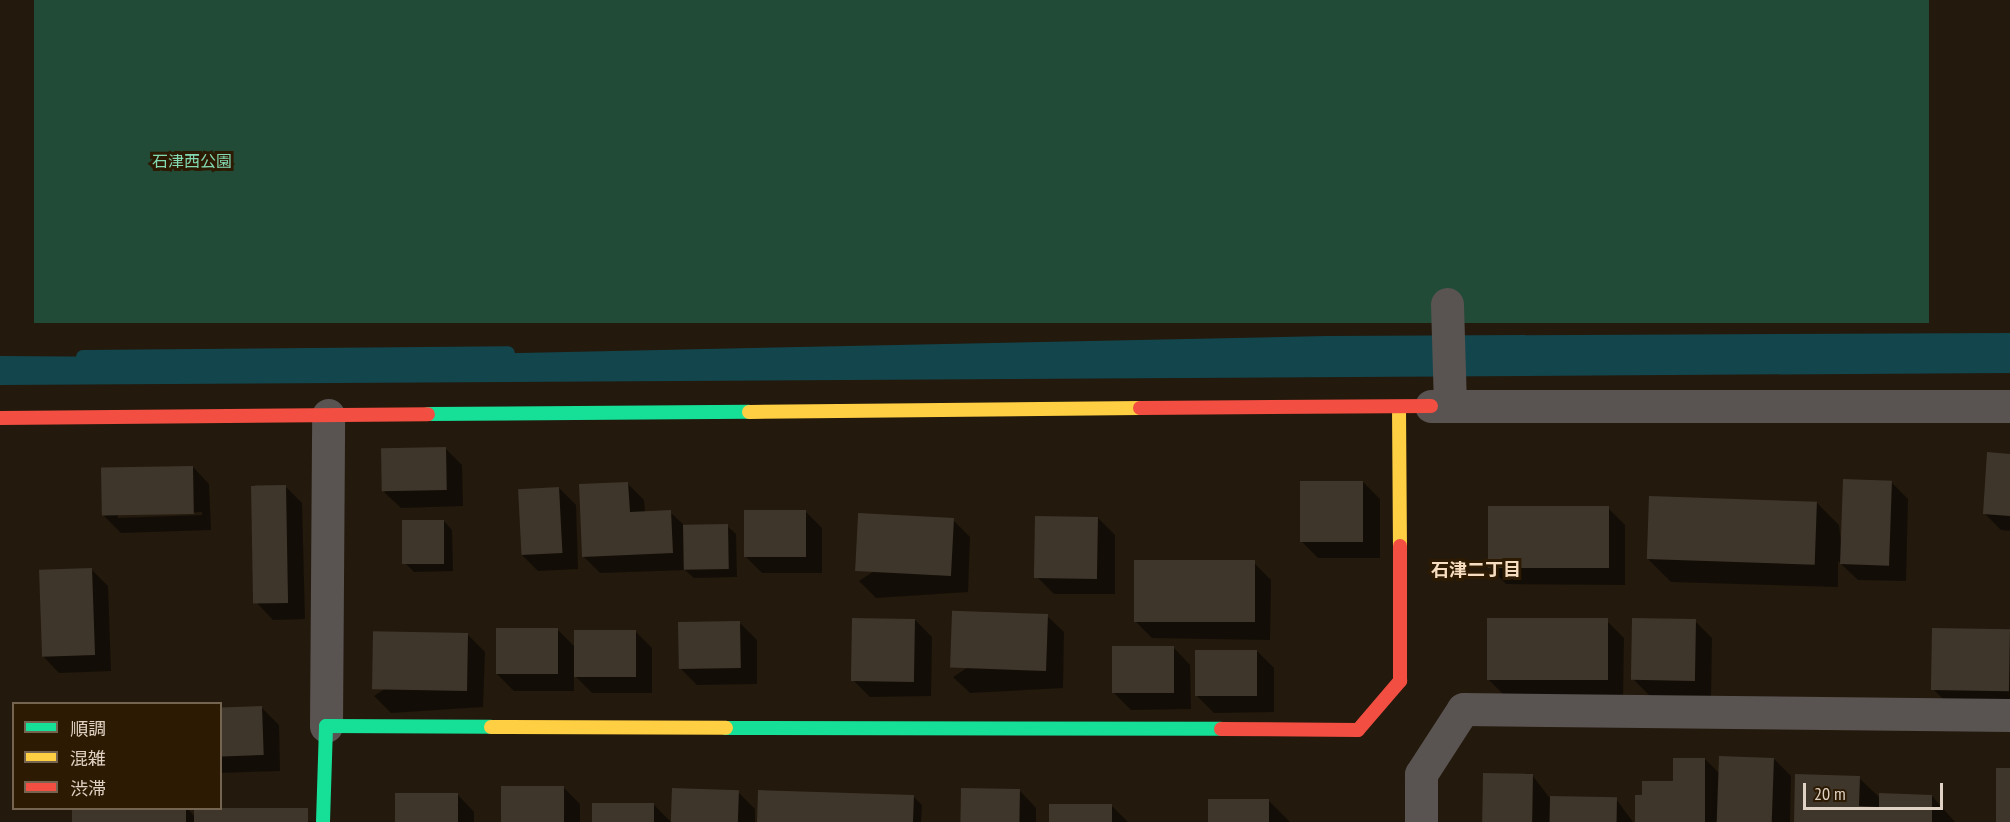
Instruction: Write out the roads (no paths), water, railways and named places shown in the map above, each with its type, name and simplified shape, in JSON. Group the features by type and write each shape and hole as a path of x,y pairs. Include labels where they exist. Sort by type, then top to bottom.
{"street":[{"path":"1441,405 1447,303"},
{"path":"0,418 1441,405 2010,406"},
{"path":"326,726 1358,730 1400,681 1399,407"},
{"path":"324,822 328,415"},
{"path":"1421,822 1421,774 1463,709 2010,715"}],"water":[{"path":"2010,333 2010,373 0,385 0,356 278,358 1326,336"}],"waterway":[{"path":"83,357 508,353"}],"district":[{"name":"石津二丁目","path":"1476,570"}],"park label":[{"name":"石津西公園","path":"192,161"}]}
